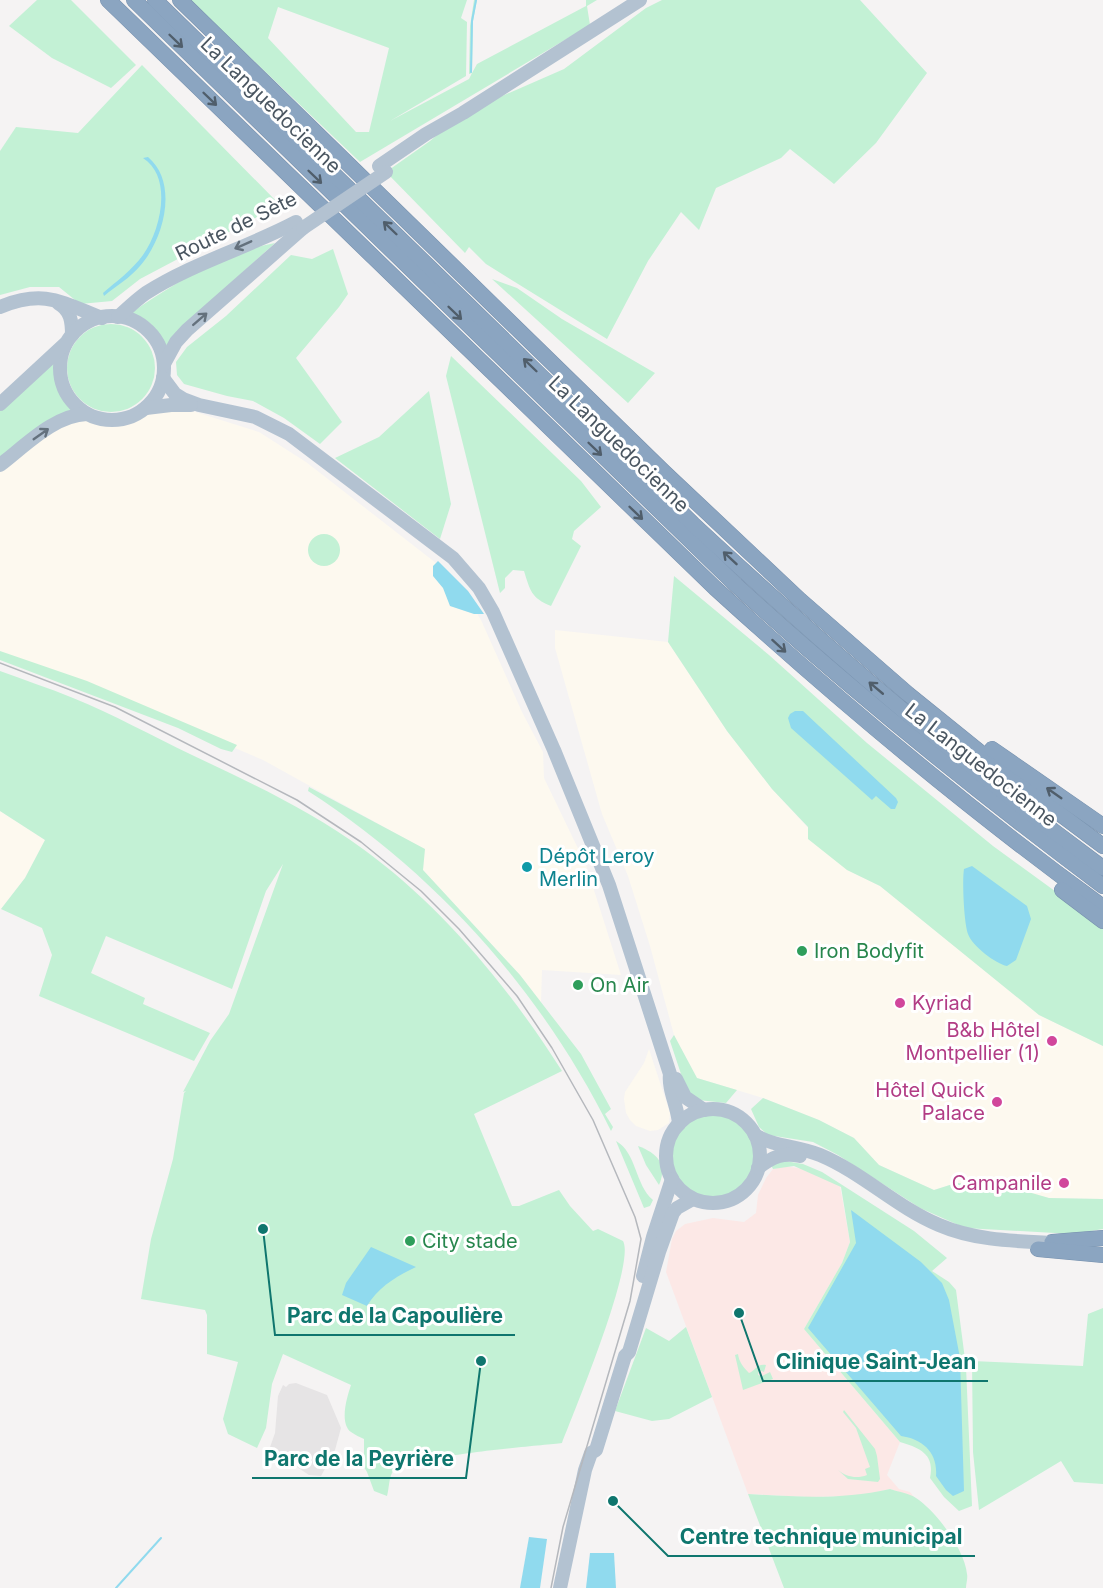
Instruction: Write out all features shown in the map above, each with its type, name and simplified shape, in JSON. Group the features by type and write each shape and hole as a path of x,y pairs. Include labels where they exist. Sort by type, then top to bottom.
{"highway":[{"path":"108,0 674,550 793,659 898,749 991,824 1103,907"},
{"name":"La Languedocienne","path":"134,0 744,592 930,753 1103,886"},
{"name":"La Languedocienne","path":"155,0 693,524 782,606 938,740 1103,867"},
{"path":"180,0 672,480 774,576 908,694 1012,778 1103,846"},
{"path":"774,576 993,750 1103,826"},
{"path":"898,749 959,805 1103,921"},
{"path":"1045,1246 1103,1238"},
{"path":"1045,1246 1103,1255"}],"main road":[{"name":"Route de Sète","path":"164,371 176,342 187,330 300,225 382,169 430,141 463,113 640,0"},
{"name":"Route de Sète","path":"118,317 145,294 165,283 300,225"},
{"path":"0,307 24,299 45,298 68,303 102,318"},
{"path":"45,298 64,306 70,315 70,338 60,367 62,381 71,399 87,414"},
{"path":"0,404 91,321 118,317 132,320 144,327 161,350 164,371 175,394 199,405"},
{"path":"0,465 56,423 76,414 87,414 104,420 121,420 138,414 146,408 160,390 164,371"},
{"path":"146,408 199,405 255,417 289,434 453,558 479,588 493,612 601,863 670,1074 669,1082 679,1124"},
{"path":"670,1074 685,1097 704,1110"},
{"path":"756,1175 759,1146 755,1135 747,1124 733,1114 714,1109 704,1110 679,1124 672,1133 666,1150 667,1166 672,1179 685,1194 708,1203 735,1198 744,1191 770,1160 784,1154 818,1161 932,1229 964,1241 986,1245 1103,1246"},
{"path":"755,1135 777,1145 798,1147 821,1155 939,1225 985,1239 1045,1246"},
{"path":"566,1588 574,1529 598,1454 596,1450 625,1356 629,1352 672,1179"},
{"path":"658,1239 677,1208 693,1199"},
{"path":"560,1588 584,1477 591,1453 596,1450"}],"shaded area":[{"path":"189,410 259,432 306,462 436,563 466,596 481,620 522,712 543,752 544,778 586,865 621,975 542,970 541,1002 520,975 423,870 424,849 263,760 111,695 0,655 0,471 60,424 80,417 104,424 123,423 150,412"},
{"path":"555,630 668,642 727,731 772,789 847,870 880,886 1039,1015 1103,1046 1103,1199 1049,1198 1011,1187 956,1183 934,1190 879,1165 854,1138 819,1120 763,1098 697,1078 674,1035 628,876 602,814 555,648"},
{"path":"0,811 45,840 25,878 0,910"},
{"path":"649,1049 670,1113 669,1123 658,1130 650,1131 636,1126 630,1120 626,1113 624,1099 625,1092 644,1063"},
{"path":"784,1166 804,1169 840,1186 850,1242 842,1263 804,1329 900,1442 887,1475 899,1489 910,1492 914,1497 890,1489 860,1496 809,1497 748,1494 666,1272 672,1239 676,1231 685,1224 713,1218 744,1222 756,1213 758,1195 766,1178 773,1169"},
{"path":"296,1383 327,1395 341,1428 335,1450 321,1476 309,1475 268,1453 275,1433 278,1396 283,1385 286,1387"}],"green space":[{"path":"37,0 71,0 136,65 111,88 52,58 9,26"},
{"path":"190,0 467,0 461,18 467,22 466,76 390,121 469,79 477,64 586,6 586,0 597,0 587,6 590,25 360,162","holes":["278,7 389,48 369,132 356,132 268,38"]},
{"path":"474,0 477,0 473,21 472,73 469,74 470,26"},
{"path":"662,0 860,0 927,73 876,143 834,184 790,149 781,158 716,188 699,230 681,212 648,261 607,339 486,264 469,247 465,253 386,172 430,141 463,113 564,69 646,8"},
{"path":"142,65 280,205 140,279 112,301 80,304 59,287 30,287 0,295 0,151 16,127 78,133"},
{"path":"275,243 176,333 166,346 152,325 131,313 200,270 236,254"},
{"path":"333,249 348,294 296,358 342,422 320,444 284,418 253,401 184,384 177,375 176,362 187,347 226,316 291,255 312,259"},
{"path":"492,279 517,288 562,319 655,373 628,403"},
{"path":"111,324 128,328 142,337 151,351 155,368 151,385 142,399 128,408 111,412 94,408 80,399 71,385 67,368 71,351 80,337 94,328"},
{"path":"451,356 581,481 601,507 574,531 572,539 581,546 551,606 539,600 532,593 524,571 513,570 505,578 505,588 500,593 446,376"},
{"path":"57,358 58,386 73,410 0,460 0,410"},
{"path":"429,391 451,504 440,539 335,458 379,437"},
{"path":"324,534 335,539 340,550 335,561 324,566 313,561 308,550 313,539"},
{"path":"674,576 769,655 867,743 993,846 1103,926 1103,1046 1039,1015 880,886 847,870 808,839 808,827 772,789 727,731 668,642"},
{"path":"0,651 87,681 237,745 232,752 221,749 178,728 0,660"},
{"path":"0,671 64,694 118,718 280,798 343,835 420,896 473,951 520,1009 562,1071 474,1114 512,1206 519,1206 559,1190 593,1231 598,1229 623,1241 625,1255 621,1277 602,1339 562,1443 444,1457 401,1467 392,1473 387,1496 374,1491 364,1467 364,1439 351,1432 345,1423 345,1410 351,1385 283,1354 272,1384 266,1428 257,1448 228,1434 223,1419 238,1362 207,1354 205,1310 141,1299 151,1239 173,1159 186,1091 183,1092 210,1041 229,1014 283,864 266,891 232,989 106,936 91,973 145,998 143,1004 210,1033 194,1061 39,996 52,955 42,928 1,909 25,878 45,840 0,811"},
{"path":"309,787 425,849 423,870 520,975 581,1054 611,1109 605,1114 613,1127 611,1131 584,1080 553,1031 482,940 443,899 400,860 355,824 308,791"},
{"path":"674,1035 697,1078 737,1090 726,1103 698,1100 687,1092 670,1041"},
{"path":"763,1098 819,1120 854,1138 879,1165 934,1190 956,1183 1011,1187 1049,1198 1103,1199 1103,1229 1072,1234 965,1228 920,1208 838,1155 813,1142 768,1135 759,1127 751,1109"},
{"path":"713,1114 729,1117 743,1126 752,1140 755,1156 752,1172 743,1186 729,1195 713,1198 697,1195 683,1186 674,1172 671,1156 674,1140 683,1126 697,1117"},
{"path":"616,1141 628,1153 647,1194 653,1200 650,1206 644,1208"},
{"path":"638,1146 651,1152 659,1160 662,1171 659,1185 646,1165"},
{"path":"785,1161 803,1164 822,1172 914,1231 947,1258 932,1271 949,1282 956,1290 966,1367 972,1506 959,1511 944,1497 930,1478 930,1463 924,1453 900,1442 804,1329 842,1263 850,1242 841,1187 794,1166 773,1169 771,1165"},
{"path":"1103,1308 1103,1484 1074,1482 1061,1461 979,1510 973,1452 972,1361 1083,1366 1088,1314"},
{"path":"686,1327 712,1397 669,1419 652,1421 615,1411 646,1328 669,1341"},
{"path":"738,1354 739,1360 749,1373 758,1366 766,1365 764,1372 759,1370 758,1375 762,1376 770,1372 773,1379 743,1390 735,1355"},
{"path":"844,1410 875,1449 880,1479 878,1482 848,1479 838,1470 848,1476 859,1477 867,1475 865,1469 870,1467 856,1428 843,1412"},
{"path":"890,1489 916,1498 940,1521 955,1543 965,1564 966,1588 784,1588 748,1494 837,1496"}],"water":[{"path":"148,157 158,168 163,181 165,211 161,227 149,255 140,266 104,296 103,293 143,255 155,232 161,204 161,190 152,167 143,158"},
{"path":"438,561 468,591 484,614 474,614 450,606 443,588 433,576 433,566"},
{"path":"795,711 803,711 896,798 898,802 895,809 891,809 876,796 872,800 791,728 788,718"},
{"path":"972,866 1027,906 1031,919 1016,960 1007,966 985,954 974,944 968,934 964,912 963,875 964,869"},
{"path":"851,1210 921,1262 942,1283 949,1300 960,1358 964,1491 953,1496 936,1476 934,1460 928,1448 916,1440 901,1436 808,1328 856,1243"},
{"path":"371,1247 416,1267 388,1283 367,1306 342,1295 346,1283"},
{"path":"529,1537 547,1539 540,1588 520,1588"},
{"path":"590,1553 614,1553 616,1588 586,1588"}],"waterway":[{"path":"471,72 472,21 476,0"},
{"path":"116,1588 161,1538"}],"tram line":[{"path":"0,663 115,707 297,800 361,842 421,891 459,929 517,996 552,1048 593,1120 635,1217 641,1239 630,1301 563,1527 551,1588"}],"place":[{"name":"Dépôt Leroy Merlin","path":"527,867"},
{"name":"Iron Bodyfit","path":"802,951"},
{"name":"On Air","path":"578,985"},
{"name":"Kyriad","path":"900,1003"},
{"name":"B&b Hôtel Montpellier (1)","path":"1052,1041"},
{"name":"Hôtel Quick Palace","path":"997,1102"},
{"name":"Campanile","path":"1064,1183"},
{"name":"Parc de la Capoulière","path":"263,1229"},
{"name":"City stade","path":"410,1241"},
{"name":"Clinique Saint-Jean","path":"739,1313"},
{"name":"Parc de la Peyrière","path":"481,1361"},
{"name":"Centre technique municipal","path":"613,1501"}]}
